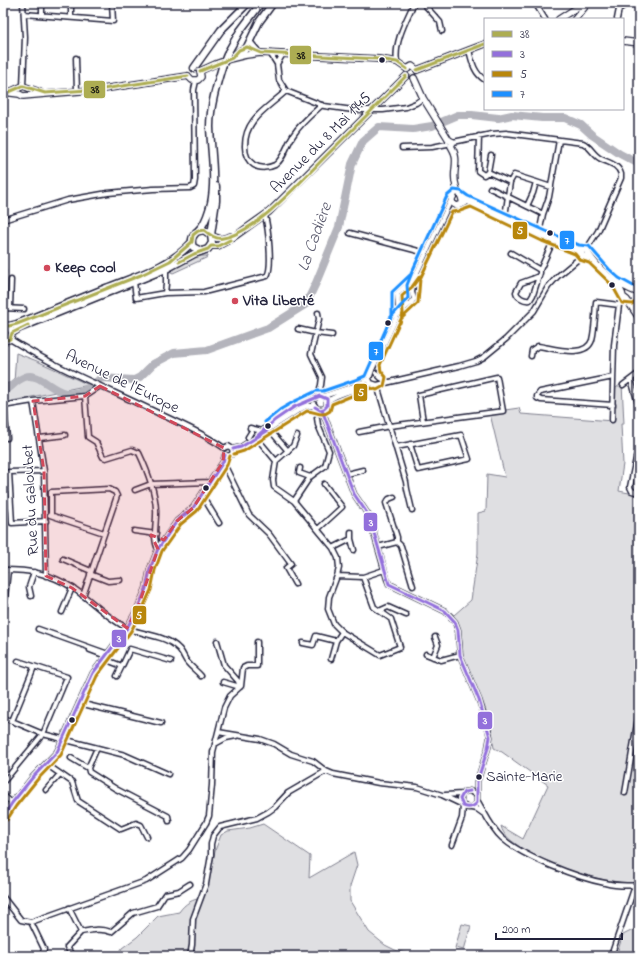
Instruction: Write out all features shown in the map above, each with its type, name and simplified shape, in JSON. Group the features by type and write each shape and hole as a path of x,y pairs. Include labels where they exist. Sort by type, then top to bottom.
{"main road":[{"path":"197,69 222,30 248,3"},
{"path":"211,246 216,189 210,126 215,90 228,52 246,22 262,3"},
{"path":"241,55 249,45 256,27 273,3"},
{"path":"561,18 584,3"},
{"path":"576,18 588,3"},
{"path":"624,41 639,43"},
{"path":"417,70 484,44"},
{"path":"232,58 239,50 249,45"},
{"path":"249,45 259,51 270,53 379,59 397,62 407,69"},
{"path":"188,76 189,71 259,51"},
{"path":"414,78 406,76 405,72 412,66 417,70"},
{"path":"188,76 190,79 196,81 200,77 197,69"},
{"path":"414,78 417,76 417,70"},
{"path":"6,92 23,90 45,93 103,89 188,76"},
{"name":"Avenue du 8 Mai 1945","path":"250,226 265,216 286,196 406,76"},
{"path":"414,78 423,98 435,116 456,155 454,180 459,206 452,206"},
{"path":"6,325 17,324 160,266 170,261 186,248 192,242 193,236 202,226 211,204 213,183 212,149"},
{"path":"458,198 472,202 539,234 554,239 584,253 616,282 627,288 631,288 633,296 632,308 639,318"},
{"path":"196,232 204,230 211,236 221,239 227,238 250,226"},
{"path":"6,340 12,333 20,328 166,269 201,251 208,249 211,246 223,244 250,226"},
{"path":"192,242 194,246 201,251"},
{"path":"616,282 623,297 633,296"},
{"path":"622,293 627,288"},
{"path":"6,325 12,333"}],"street":[{"path":"23,3 25,54 23,90"},
{"path":"42,3 42,15"},
{"path":"71,3 71,17"},
{"path":"24,14 113,21 112,3"},
{"path":"397,62 396,53 402,32 414,3"},
{"path":"423,3 440,22 442,31"},
{"path":"536,3 544,18"},
{"path":"617,18 619,10 628,3"},
{"path":"469,50 474,68 480,77 484,79"},
{"path":"270,53 277,64 279,80 286,91 322,105 353,110 372,111 406,107 423,98"},
{"path":"277,64 283,54"},
{"path":"76,58 77,91"},
{"path":"3,220 68,200 113,192 190,188 194,186 194,90 196,81"},
{"path":"286,91 251,122 245,143 245,154 249,161 256,167 266,168 275,165 281,159 293,135 322,105"},
{"path":"256,437 274,420 304,402 370,381 378,384 388,382 459,366 484,357 506,340 531,314 542,299 548,287 584,253 598,231 621,174 617,166 595,155 589,147 583,143 506,133 479,136 432,147 402,148"},
{"path":"479,136 478,171 482,174 488,172 510,182"},
{"path":"539,234 551,187 559,140"},
{"path":"488,172 491,155"},
{"path":"505,218 510,182 514,175 551,187"},
{"path":"527,206 536,182"},
{"path":"490,188 543,214"},
{"path":"397,316 414,299 412,292 415,277 426,252 458,198"},
{"path":"134,282 136,298 165,293 204,292 267,276 269,272 269,264 267,223 265,216"},
{"path":"350,232 426,252"},
{"path":"539,276 521,283 516,292 522,299 530,300 539,276 540,270 554,239"},
{"path":"511,253 540,270"},
{"path":"165,293 166,269"},
{"path":"322,410 327,406 328,401 334,397 363,388 370,381 375,364 397,316 397,294 415,277"},
{"path":"10,308 11,280"},
{"path":"403,288 408,288 412,292"},
{"path":"531,356 532,350 538,346 573,351 582,351 588,348 593,338 596,302 619,305 633,296"},
{"path":"397,300 402,305 409,304"},
{"path":"612,420 614,345 619,305"},
{"path":"3,308 24,309"},
{"path":"318,314 319,319 311,354 322,377 319,391 328,401"},
{"path":"298,329 332,335"},
{"name":"Avenue de l'Europe","path":"6,340 199,433 224,448"},
{"path":"375,364 376,373 388,382"},
{"path":"371,375 376,373"},
{"path":"623,385 639,373"},
{"path":"359,432 422,421 503,411 497,377 419,395 422,421"},
{"path":"613,377 540,392 537,396 537,398 541,400 613,405"},
{"path":"381,378 381,381 378,384 406,482 406,489 412,510"},
{"path":"631,379 639,407"},
{"path":"7,438 4,406 33,400 85,396 99,385"},
{"path":"85,396 88,437 96,442 103,457 106,458 132,450 138,453 151,484 156,508 155,544 158,549"},
{"path":"314,399 314,406"},
{"name":"Rue du Galoubet","path":"33,400 44,471 46,576"},
{"path":"248,438 256,437 306,406 314,406 317,409 322,410"},
{"path":"322,410 354,494 369,516 389,584 445,611 455,622 458,630 460,655 479,700 490,737 477,782 476,795 477,800 493,827 502,838 525,853 595,881 616,885 637,886 611,956"},
{"path":"294,501 310,477 324,466 329,451 317,423 317,418"},
{"path":"3,817 12,803 57,752 93,672 127,628 137,610 146,589 150,569 158,549 177,522 193,508 210,482 223,462 225,455 223,452 224,448 229,446 233,449 241,447 248,438 252,429 262,432"},
{"path":"40,438 65,434"},
{"path":"396,447 410,444 461,435 469,459 418,470 410,444"},
{"path":"275,436 288,451"},
{"path":"297,436 293,446 276,461 273,480 274,487 294,501 333,548 338,558 339,568 329,597 328,609 334,624 342,632 380,655 400,646 391,620 374,607 363,577"},
{"path":"256,437 276,461"},
{"path":"639,444 630,487 632,491 639,493"},
{"path":"225,455 232,454 233,449"},
{"path":"223,462 249,515 269,534 291,564 286,568 295,584"},
{"path":"300,468 299,473 310,477"},
{"path":"347,474 363,470"},
{"path":"44,471 9,472 12,523 46,521"},
{"path":"135,490 151,484 210,482"},
{"path":"318,529 342,507 324,484"},
{"path":"51,515 51,492 109,489 115,492 117,496 83,596"},
{"path":"202,494 219,522"},
{"path":"394,497 389,499 386,503 397,537 397,542 401,546 413,586"},
{"path":"46,515 51,515 104,533"},
{"path":"134,531 156,534 164,540"},
{"path":"350,532 354,550"},
{"path":"333,548 351,539"},
{"path":"378,547 397,542"},
{"path":"63,559 108,581 120,580"},
{"path":"3,616 6,570 34,572 72,588 127,628 162,639 175,645 180,650 188,664 201,676"},
{"path":"337,576 363,577 384,570"},
{"path":"31,596 29,587 34,572"},
{"path":"62,612 72,588"},
{"path":"379,611 388,607 406,615"},
{"path":"38,631 106,656 122,666"},
{"path":"331,659 336,641 342,632"},
{"path":"303,643 313,645 316,636 336,641"},
{"path":"433,657 438,645 436,636"},
{"path":"217,640 224,665 238,681 240,687"},
{"path":"3,897 22,920 31,922 146,881 182,858 189,850 206,823 211,805 212,760 214,744 222,714 227,700 242,684 243,668 247,666 257,666 257,642"},
{"path":"117,676 130,649 171,660"},
{"path":"426,654 441,660 460,655"},
{"path":"3,778 5,780 43,734 67,677 18,661"},
{"path":"12,722 34,667"},
{"path":"223,682 240,687"},
{"path":"79,703 161,723"},
{"path":"625,793 639,712"},
{"path":"3,718 43,734 125,755 168,774"},
{"path":"218,732 260,739 274,744 291,754 313,761 326,771 340,776 379,783 418,787 442,795 469,808 482,812 488,817"},
{"path":"214,744 226,738 240,736"},
{"path":"88,768 97,748"},
{"path":"71,758 88,768 89,772 116,789 168,816 169,821"},
{"path":"46,764 72,782 78,801 121,829 136,823 141,825 147,837"},
{"path":"190,956 193,918 206,884 213,836 220,827 257,818 268,812 288,793 326,771"},
{"path":"46,790 60,774"},
{"path":"442,795 462,794 470,791 477,782"},
{"path":"470,791 476,795"},
{"path":"462,794 460,799 462,805 462,818"},
{"path":"3,795 12,803"},
{"path":"452,845 462,818 469,808 475,805 477,800"},
{"path":"72,956 68,947 81,932 97,929 112,932 133,913 156,906 165,894 180,891 190,884"},
{"path":"69,908 81,932"},
{"path":"31,922 44,949 42,956"}],"highlighted area":[{"path":"100,386 224,448 223,462 193,508 177,521 164,540 151,535 158,549 137,610 127,628 72,588 46,576 44,471 33,401 85,396"}],"shaded area":[{"path":"195,256 208,257 173,273 169,271"},
{"path":"16,353 89,385 3,403 3,384 14,382"},
{"path":"622,383 624,424 621,424 623,464 619,491 639,495 639,883 607,880 563,868 520,848 504,833 501,826 523,839 548,785 502,752 494,748 489,722 463,657 461,634 458,623 451,612 454,615 471,600 478,553 478,513 486,511 487,474 505,477 490,414 519,408 521,414 613,421 615,389"},
{"path":"263,824 310,856 309,878 354,852 357,865 350,886 350,901 369,932 385,945 395,950 416,956 116,956 122,948 137,937 158,916 179,912 190,902 203,898 216,848 221,835 228,831 250,828"},
{"path":"462,924 471,926 464,950 455,948"},
{"path":"639,927 639,956 616,956 623,935"}],"waterway":[{"name":"La Cadière","path":"3,394 17,381 22,378 32,376 39,378 60,391 68,393 77,393 88,388 101,378 134,380 140,377 153,364 174,353 207,350 268,328 306,304 339,227 352,164 363,141 379,127 413,129 432,126 458,115 498,118 512,115 542,118 565,118 581,125 592,135 620,154 639,164"}],"transit line":[{"name":"38","path":"417,70 484,44"},
{"name":"38","path":"200,71 232,58 239,50 247,47 261,53 379,59 397,62 407,69"},
{"name":"38","path":"3,92 9,92 23,86 45,93 103,89 188,76"},
{"name":"38","path":"3,325 9,326 17,324 141,275 170,261 192,242 193,235 198,231 204,230 213,236 223,238 236,234 250,226 278,204 406,76"},
{"name":"7","path":"265,422 281,409 316,391 323,391 365,376 392,315 392,292 411,274 447,196 454,190 461,191 468,196 579,245 589,246 619,278 637,288 637,304 639,309"},
{"name":"5","path":"234,454 244,451 307,411 324,414 330,411 332,404 371,388 377,390 384,386 386,377 381,371 380,365 401,319 418,303 420,279 452,212 471,207 542,241 575,254 580,260 589,263 612,285 622,303 632,304 639,300"},
{"name":"38","path":"179,262 208,249 211,246 218,246 230,240"},
{"name":"7","path":"390,318 408,298 407,285 413,270"},
{"name":"5","path":"400,323 403,313 402,296 412,287 420,276"},
{"name":"38","path":"3,341 10,339 12,333 28,325"},
{"name":"3","path":"256,437 275,420 294,407 320,396 327,399 327,406 324,409 320,410 315,407"},
{"name":"3","path":"322,410 354,494 369,516 389,584 445,611 455,622 458,630 460,655 479,700 490,737 477,782 477,803 474,806 465,807 460,799 464,792 470,791"},
{"name":"3","path":"233,449 241,447 267,431"},
{"name":"3","path":"3,817 33,777 57,752 93,673 127,628 137,610 146,589 150,569 158,549 177,521 193,508 223,462 225,455"},
{"name":"5","path":"7,820 37,780 61,755 97,676 131,631 141,612 151,590 155,570 162,551 181,524 197,511 227,465 230,456"}],"place":[{"name":"Keep cool","path":"47,268"},
{"name":"Vita Liberté","path":"235,301"},
{"name":"Sainte-Marie","path":"479,777"}]}
